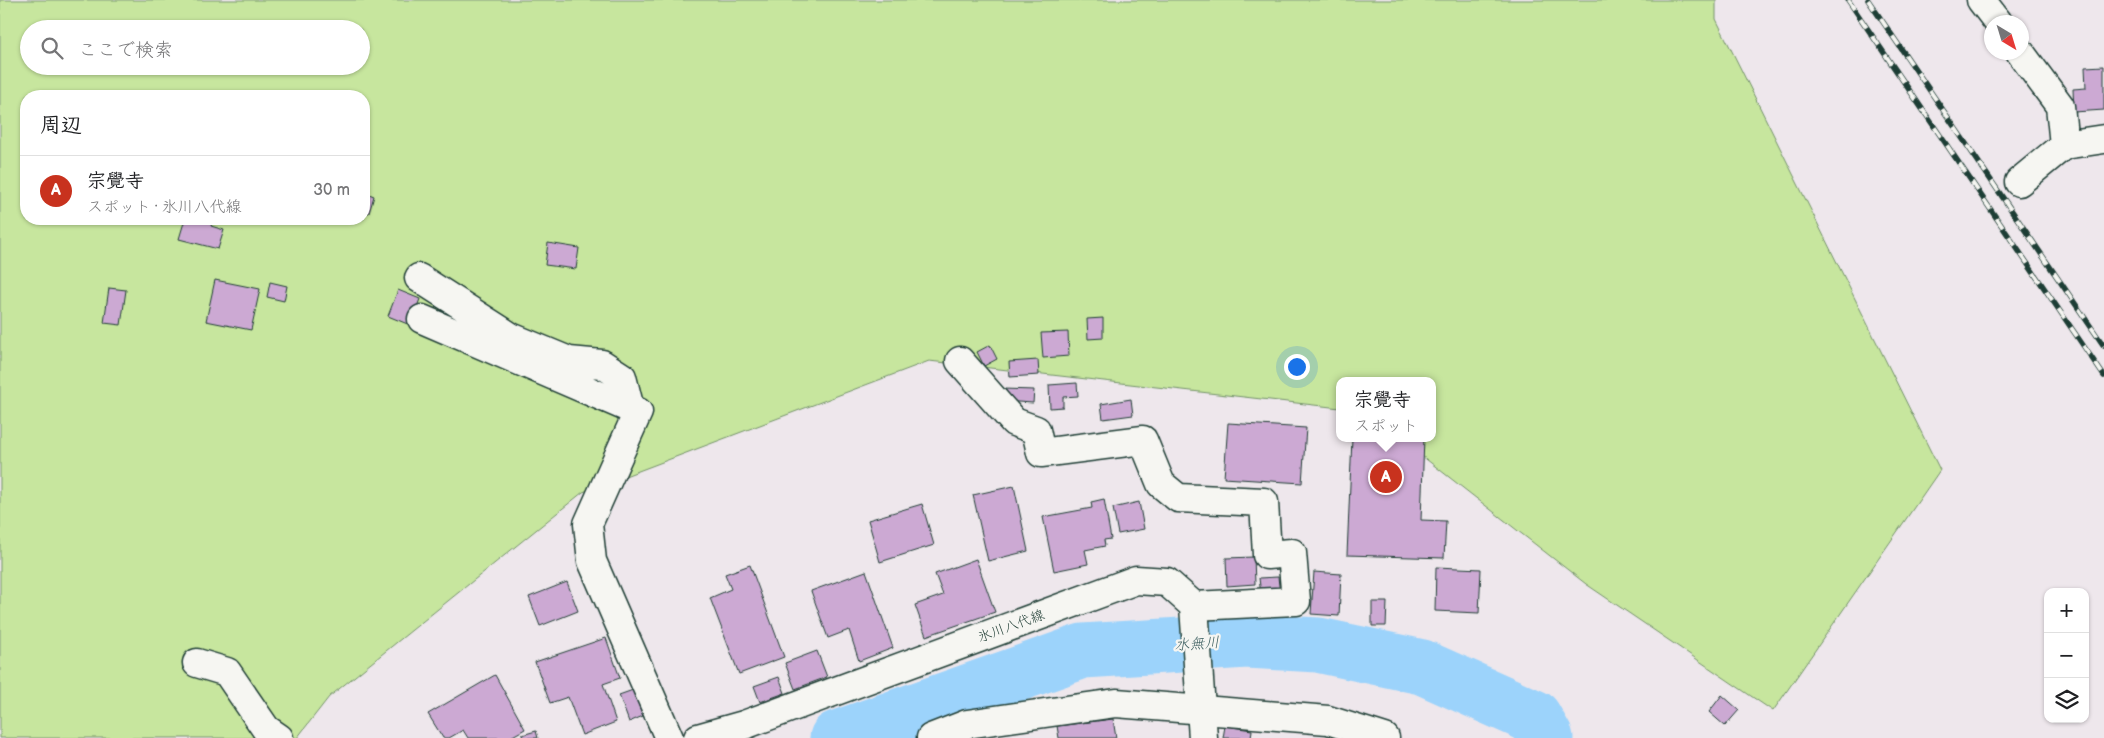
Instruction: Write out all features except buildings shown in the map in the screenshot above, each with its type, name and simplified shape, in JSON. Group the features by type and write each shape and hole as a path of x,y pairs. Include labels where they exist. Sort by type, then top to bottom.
{"street":[{"path":"1981,0 1993,15"},
{"path":"2026,60 2060,106 2064,145"},
{"path":"2019,182 2064,145 2104,139"},
{"path":"419,278 510,337 569,361 602,364 622,377 630,409"},
{"path":"422,319 638,412 588,524 592,561 669,738"},
{"path":"960,361 1014,422 1036,430 1041,453 1143,440 1161,484 1178,498 1264,502 1267,555 1292,553 1296,601 1195,614 1203,738"},
{"name":"氷川八代線","path":"698,738 744,725 1136,580 1166,582 1195,614"},
{"path":"198,663 227,672 266,729 279,738"},
{"path":"931,738 967,724 1116,704 1201,706 1328,720 1385,738"}],"green space":[{"path":"0,0 1716,0 1716,19 1940,470 1773,711 1586,584 1404,442 1436,442 1436,377 1336,377 1336,408 929,361 583,492 329,697 297,738 0,738"}],"waterway":[{"name":"水無川","path":"837,738 1083,651 1247,641 1318,645 1422,667 1534,717 1546,738"}],"railway":[{"path":"1848,0 2104,376"},
{"path":"1868,0 2104,346"}],"place":[{"name":"宗覺寺","path":"1386,477"}]}
